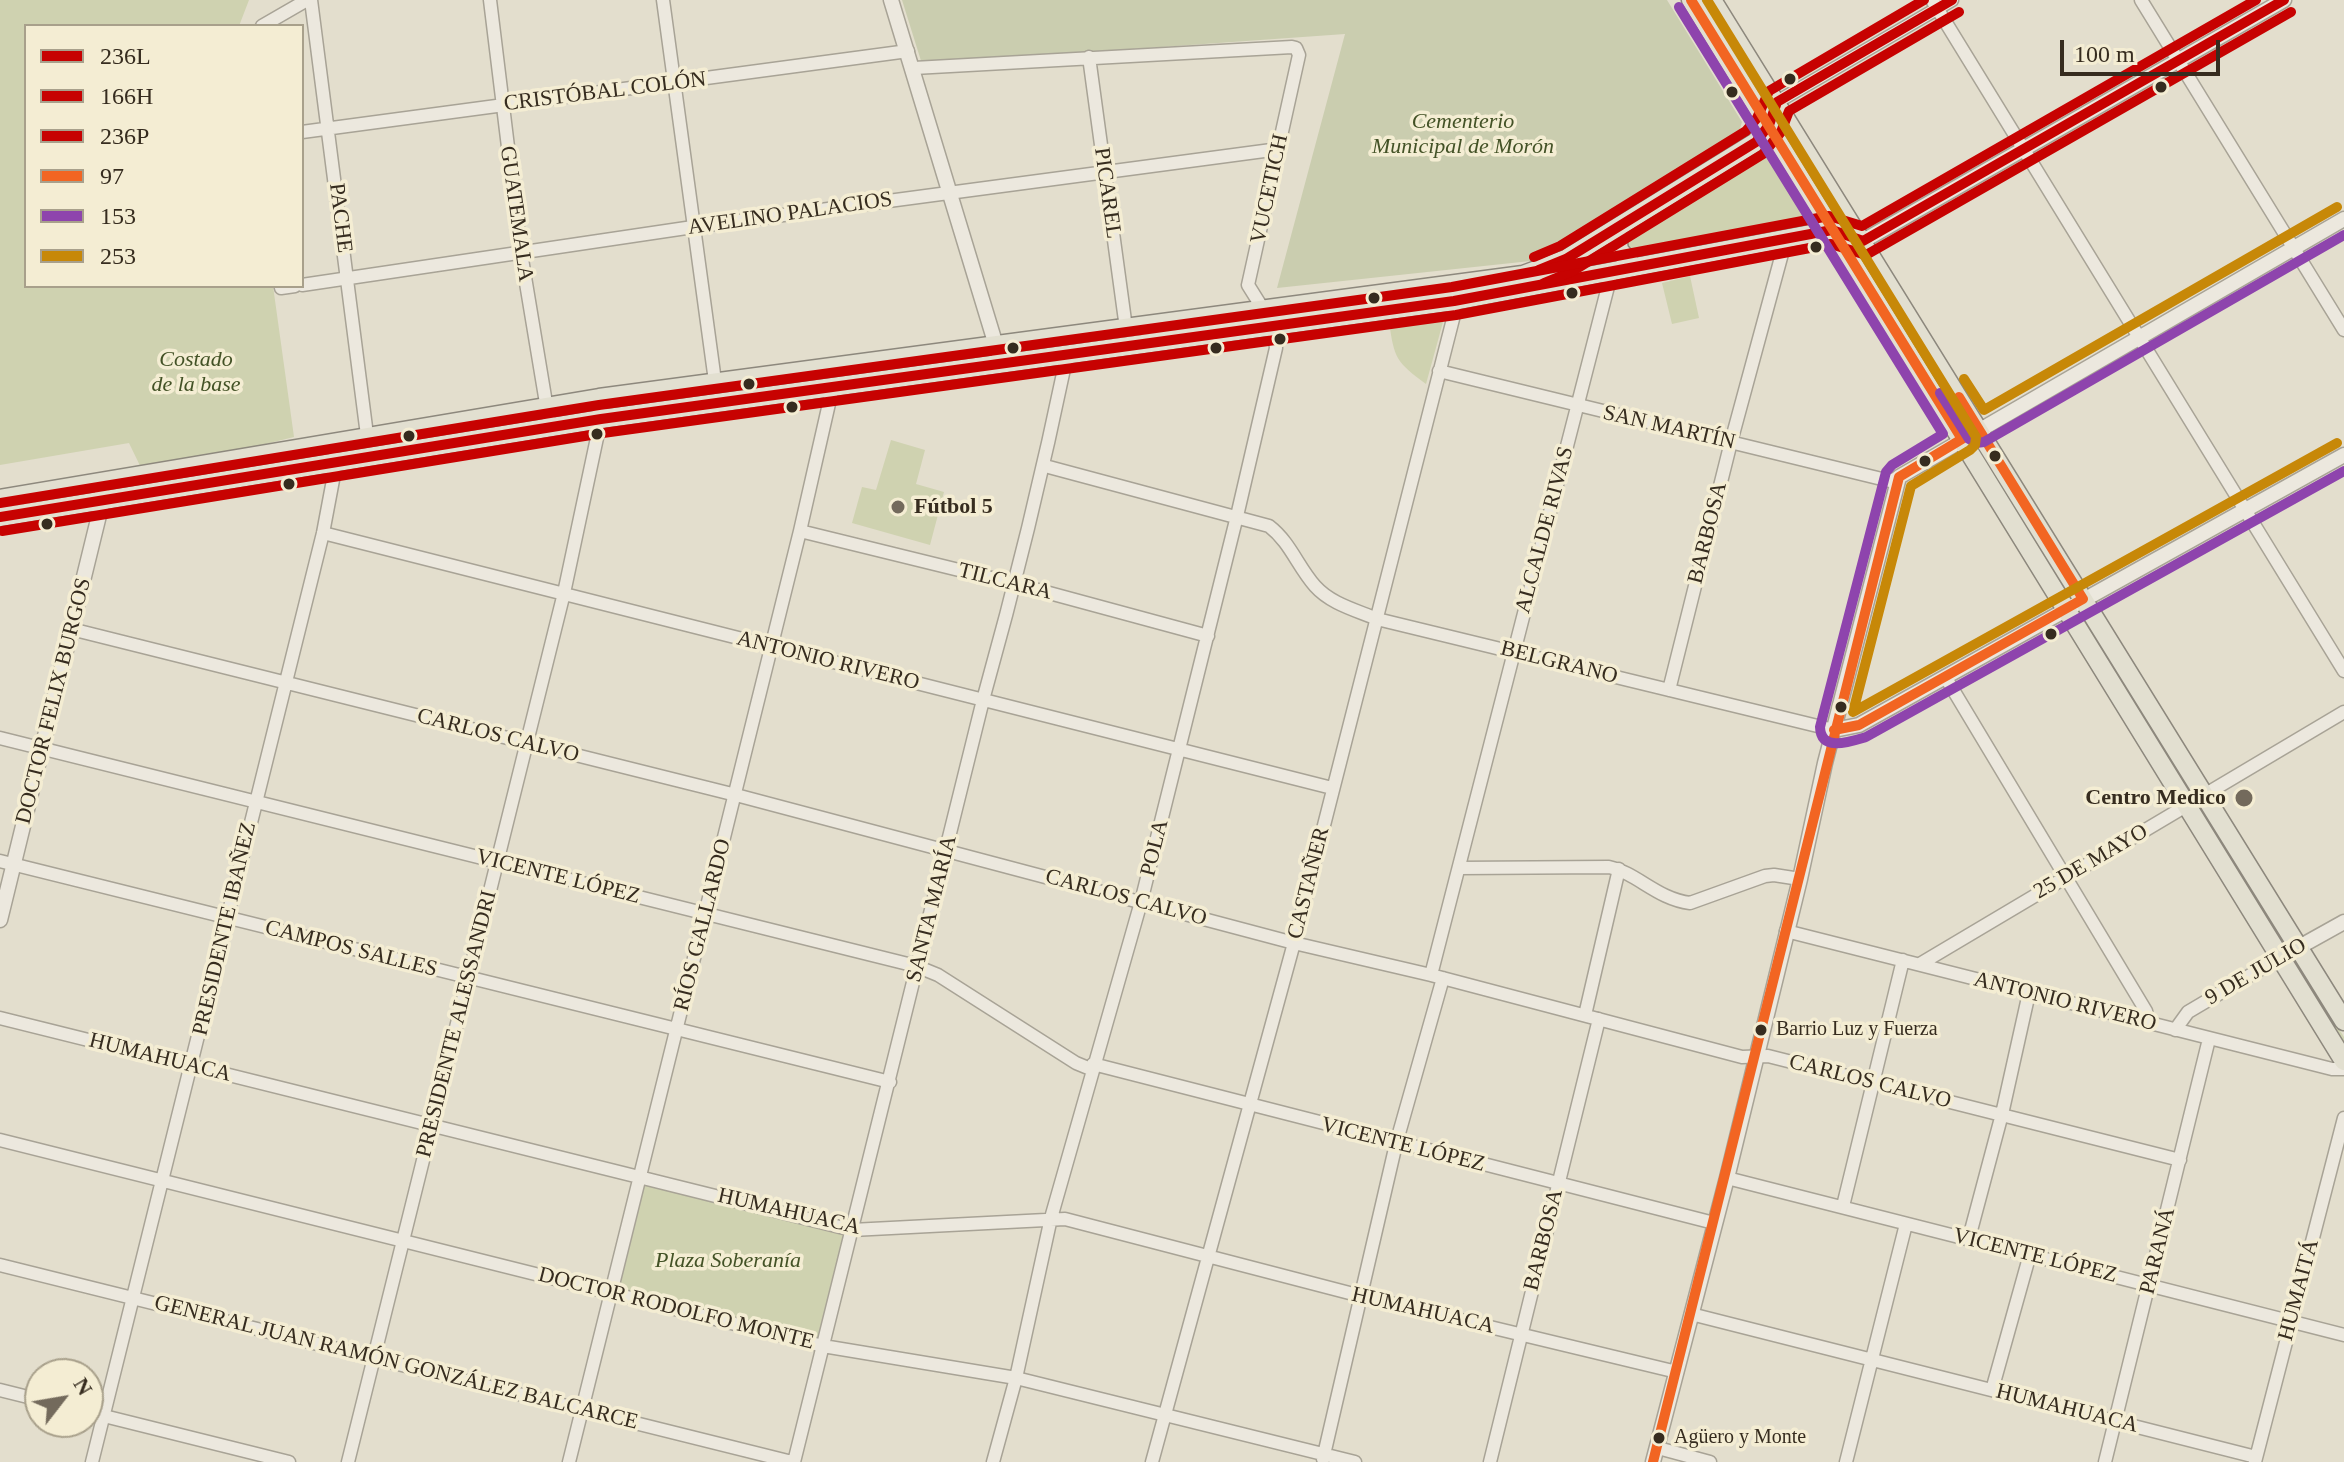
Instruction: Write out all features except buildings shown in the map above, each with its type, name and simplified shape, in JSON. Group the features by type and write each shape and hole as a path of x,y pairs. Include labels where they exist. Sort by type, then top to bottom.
{"main road":[{"path":"1691,0 1832,230 1971,434"},
{"path":"1712,0 1863,241 1971,434 2075,604 2188,806 2290,953 2344,1021"},
{"path":"0,499 334,462 833,386 1126,328 1523,275 1566,259 1756,142 1769,125 1777,102"},
{"path":"1616,229 1619,250 1633,267"},
{"path":"0,517 102,490 334,441 599,398 715,381 999,354 1067,355 1454,301 1832,230 1863,241"},
{"path":"2075,604 2205,797 2290,953 2344,1061"}],"street":[{"path":"266,24 309,0"},
{"name":"PACHE","path":"309,0 329,128 367,435"},
{"name":"GUATEMALA","path":"490,0 521,253 550,427"},
{"path":"663,0 715,381"},
{"path":"891,0 999,354"},
{"path":"1777,102 1935,4 1952,0"},
{"path":"2141,0 2344,330"},
{"path":"1863,241 2284,0"},
{"path":"1935,4 2344,671"},
{"name":"VUCETICH","path":"1089,57 1296,48 1299,55 1248,285 1273,325"},
{"name":"CRISTÓBAL COLÓN","path":"304,132 908,51"},
{"path":"914,68 1089,57"},
{"name":"PICAREL","path":"1089,57 1126,328"},
{"name":"AVELINO PALACIOS","path":"304,285 693,227 1279,149"},
{"path":"1710,1462 1655,1455 1727,1178 1834,730 1899,477 2344,219"},
{"name":"BARBOSA","path":"1669,690 1786,239"},
{"name":"ALCALDE RIVAS","path":"1323,1458 1437,976 1459,868 1612,271"},
{"name":"CASTAÑER","path":"1152,1462 1294,943 1453,319 1454,301"},
{"name":"POLA","path":"993,1462 1016,1378 1051,1218 1141,902 1208,636 1276,348 1273,325"},
{"name":"SANTA MARÍA","path":"793,1462 983,700 1016,584 1045,466 1067,355"},
{"name":"SAN MARTÍN","path":"1439,371 1890,481 1899,477"},
{"name":"RÍOS GALLARDO","path":"569,1462 736,795 833,386"},
{"name":"PRESIDENTE ALESSANDRI","path":"348,1462 564,593 601,419 599,398"},
{"name":"PRESIDENTE IBAÑEZ","path":"104,1416 323,533 333,480 334,441"},
{"path":"1834,730 1859,725 2344,455"},
{"name":"BELGRANO","path":"1045,466 1269,526 1279,533 1315,586 1326,596 1377,619 1834,730"},
{"name":"DOCTOR FELIX BURGOS","path":"0,920 7,863 42,749 102,490"},
{"name":"TILCARA","path":"800,531 1016,584 1208,636"},
{"name":"ANTONIO RIVERO","path":"323,533 1332,788"},
{"name":"CARLOS CALVO","path":"71,629 948,849 1294,943 1437,976 1742,1057 1768,1056 2180,1160"},
{"path":"1946,678 2146,1011 2149,1023"},
{"name":"25 DE MAYO","path":"1920,964 2344,712"},
{"name":"VICENTE LÓPEZ","path":"0,738 916,966 938,975 1076,1063 1714,1223"},
{"name":"CAMPOS SALLES","path":"7,863 890,1082"},
{"path":"1459,868 1619,869 1648,888 1677,901 1690,903 1765,876 1800,879"},
{"path":"1585,1015 1619,869"},
{"name":"9 DE JULIO","path":"2175,1030 2188,1012 2344,922"},
{"name":"ANTONIO RIVERO","path":"1786,931 2209,1039 2332,1069 2344,1069"},
{"path":"1843,1206 1903,960"},
{"path":"1969,1238 2002,1114 2029,993"},
{"name":"HUMAHUACA","path":"0,1018 852,1230 1065,1219 1361,1296 1677,1372"},
{"name":"BARBOSA","path":"1490,1462 1599,1019"},
{"name":"PARANÁ","path":"2105,1462 2209,1039"},
{"name":"HUMAITÁ","path":"2256,1459 2344,1118"},
{"name":"DOCTOR RODOLFO MONTE","path":"0,1140 823,1346 1016,1378 1323,1458 1355,1462"},
{"name":"VICENTE LÓPEZ","path":"1727,1178 2344,1335"},
{"path":"1846,1462 1906,1224"},
{"path":"1992,1390 2030,1254"},
{"name":"GENERAL JUAN RAMÓN GONZÁLEZ BALCARCE","path":"0,1265 793,1462"},
{"name":"HUMAHUACA","path":"1691,1314 2256,1459"},
{"path":"0,1390 24,1396"},
{"path":"104,1416 289,1462"},
{"name":"PRESIDENTE IBAÑEZ","path":"92,1462 98,1438"}],"green space":[{"name":"Costado de la base","path":"0,0 249,0 240,24 24,24 24,288 273,288 294,437 144,474 129,443 0,465"},
{"name":"Cementerio Municipal de Morón","path":"902,0 1667,0 1742,122 1737,139 1540,260 1277,288 1345,34 922,64"},
{"path":"1763,148 1773,149 1814,216 1808,225 1634,258 1625,249 1624,231"},
{"path":"1608,241 1609,255 1617,261 1551,276 1454,292"},
{"path":"1690,276 1699,318 1672,324 1662,283"},
{"path":"1446,311 1426,384 1398,358 1389,321"},
{"path":"989,353 989,357 617,406 617,403"},
{"path":"536,417 537,420 352,450 351,445"},
{"name":"Fútbol 5","path":"891,440 925,450 916,484 944,492 930,545 852,523 862,487 876,490"},
{"path":"1981,448 2069,592 2066,593 1977,450"},
{"path":"2081,612 2189,785 2186,787 2078,614"},
{"path":"2207,815 2282,939 2279,941 2203,817"},
{"path":"2297,962 2344,1037 2344,1045 2294,964"},
{"name":"Plaza Soberanía","path":"641,1177 852,1230 823,1346 613,1294"}],"transit line":[{"name":"97","path":"1653,1462 1899,477 1962,439 1691,0"},
{"name":"253","path":"1707,0 1976,437 1975,445 1970,450 1911,486 1853,712 2337,443"},
{"name":"236P","path":"1534,257 1560,246 1746,131 1757,118 1769,91 1924,0"},
{"name":"236L","path":"1539,270 1566,259 1756,142 1769,125 1777,102 1952,0"},
{"name":"236P","path":"0,503 599,405 1452,287 1829,216 1862,226 2256,0"},
{"name":"236L","path":"0,517 601,419 1454,301 1832,230 1863,241 2284,0"},
{"name":"153","path":"1679,7 1943,434 1892,465 1886,472 1820,727 1825,740 1837,743 1866,737 2344,471"},
{"name":"166H","path":"1544,283 1573,271 1763,154 1781,132 1789,111 1959,12"},
{"name":"166H","path":"2,531 603,433 1456,315 1831,244 1866,255 2291,12"},
{"name":"253","path":"1964,379 1984,410 2337,207"},
{"name":"153","path":"1940,393 1969,439 1976,443 1984,442 2344,235"},
{"name":"97","path":"1834,730 1859,725 2083,599 1959,397"}],"place":[{"name":"Fútbol 5","path":"898,507"},
{"name":"Centro Medico","path":"2244,798"},
{"name":"Barrio Luz y Fuerza","path":"1761,1030"},
{"name":"Agüero y Monte","path":"1659,1438"}]}
